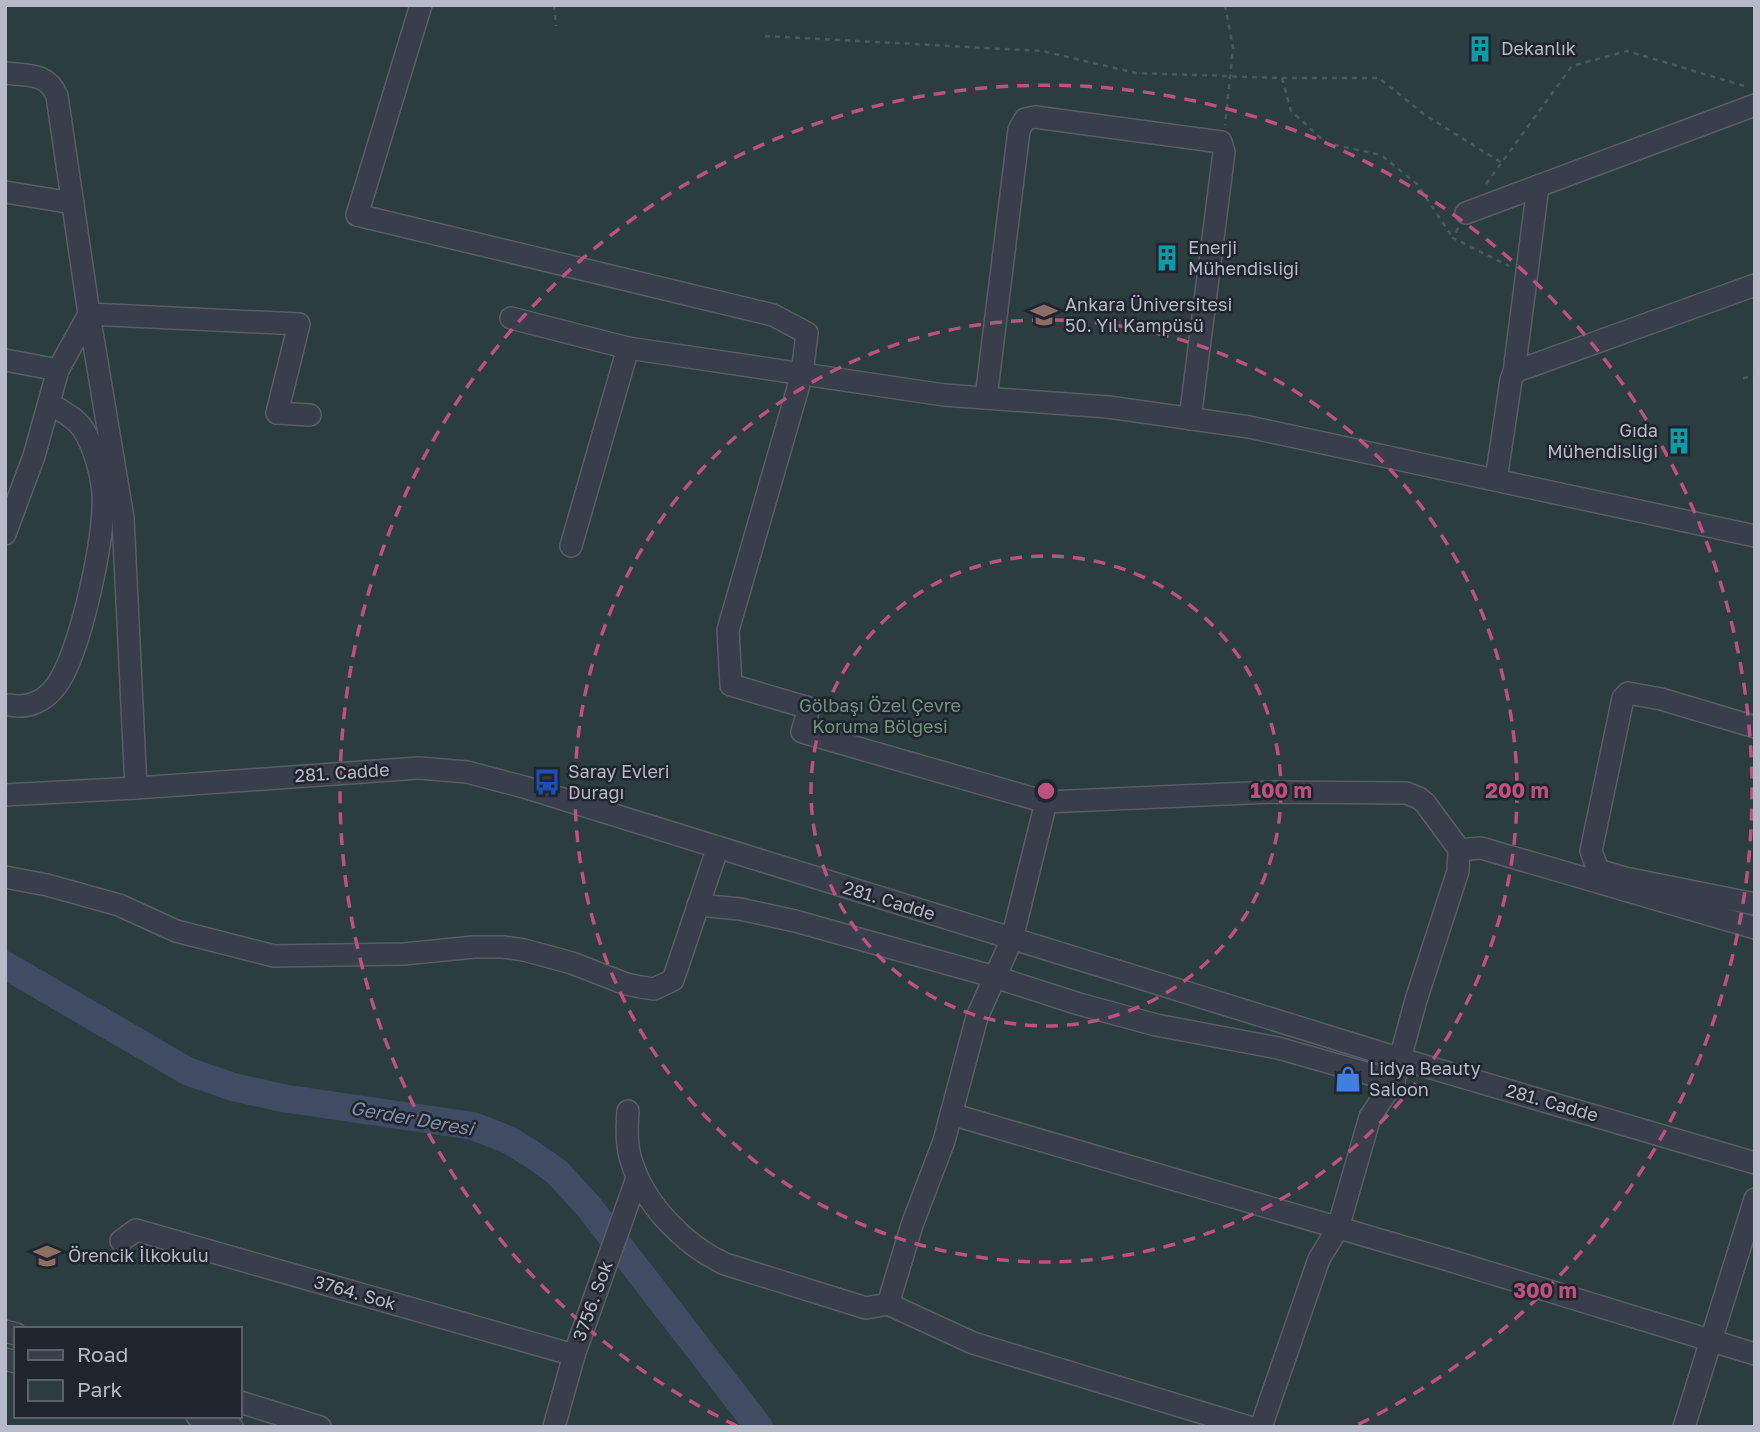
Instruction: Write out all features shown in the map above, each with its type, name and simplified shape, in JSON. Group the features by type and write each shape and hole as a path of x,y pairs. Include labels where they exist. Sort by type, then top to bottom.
{"street":[{"path":"421,5 357,215 774,314 807,333 802,374 728,630 731,685 809,708 802,732 1046,802 1274,792 1406,793 1425,803 1459,850 1458,871 1416,1000 1394,1081 1370,1117 1338,1228 1319,1259 1261,1427"},
{"path":"5,74 45,79 52,86 60,110 89,314 123,518 136,788"},
{"path":"1466,213 1755,105"},
{"path":"986,398 1019,130 1025,119 1035,117 1217,140 1223,146 1190,419"},
{"path":"1496,480 1514,372 1538,186"},
{"path":"5,192 73,203"},
{"path":"1514,372 1755,285"},
{"path":"6,530 34,456 58,370 89,314"},
{"path":"89,314 299,324 278,413 310,415"},
{"path":"511,318 628,348 944,395 1108,407 1249,427 1755,536"},
{"path":"571,546 628,348"},
{"path":"5,360 58,370"},
{"path":"10,705 27,706 39,701 56,687 66,670 82,627 101,528 104,498 102,481 84,431 78,422 49,403"},
{"path":"1755,727 1661,699 1628,694 1623,698 1591,851 1598,870 1625,878 1755,904"},
{"name":"281. Cadde","path":"5,795 381,769 438,768 467,772 524,787 1401,1059 1755,1163"},
{"path":"888,1304 912,1225 941,1150 977,1017 1012,939 1046,802"},
{"path":"5,877 47,885 119,905 176,931 274,956 404,954 503,947 546,955 626,984 654,989 673,980 718,848"},
{"path":"1459,850 1481,848 1755,928"},
{"path":"698,905 740,908 795,921 1156,1025 1278,1048 1394,1081"},
{"path":"628,1111 627,1143 637,1178 663,1216 710,1257 866,1308 888,1304 973,1343 1249,1427"},
{"path":"951,1114 1755,1354"},
{"name":"3756. Sok","path":"554,1427 574,1355 637,1178"},
{"path":"1684,1427 1755,1199"},
{"name":"3764. Sok","path":"128,1236 574,1355"},
{"path":"242,1403 320,1427"},
{"path":"203,1418 232,1427"}],"path":[{"path":"554,5 556,26"},
{"path":"1223,146 1233,48 1225,5"},
{"path":"765,36 1042,51 1136,73 1379,78 1425,115 1502,163"},
{"path":"1453,238 1466,213 1572,65 1627,51 1755,88"},
{"path":"1282,78 1291,111 1326,143 1381,155 1417,184 1453,238 1527,275"},
{"path":"1743,379 1755,376"}],"green space":[{"name":"Gölbaşı Özel Çevre Koruma Bölgesi","path":"5,5 1755,5 1755,1427 5,1427"}],"waterway":[{"name":"Gerder Deresi","path":"5,965 187,1071 233,1087 282,1098 473,1126 509,1140 557,1172 589,1207 759,1427"}],"place":[{"name":"Dekanlık","path":"1480,49"},
{"name":"Enerji Mühendisliği","path":"1167,258"},
{"name":"Ankara Üniversitesi 50. Yıl Kampüsü","path":"1044,315"},
{"name":"Gıda Mühendisliği","path":"1679,441"},
{"name":"Saray Evleri Durağı","path":"547,782"},
{"name":"Lidya Beauty Saloon","path":"1348,1079"},
{"name":"Örencik İlkokulu","path":"47,1256"}]}
